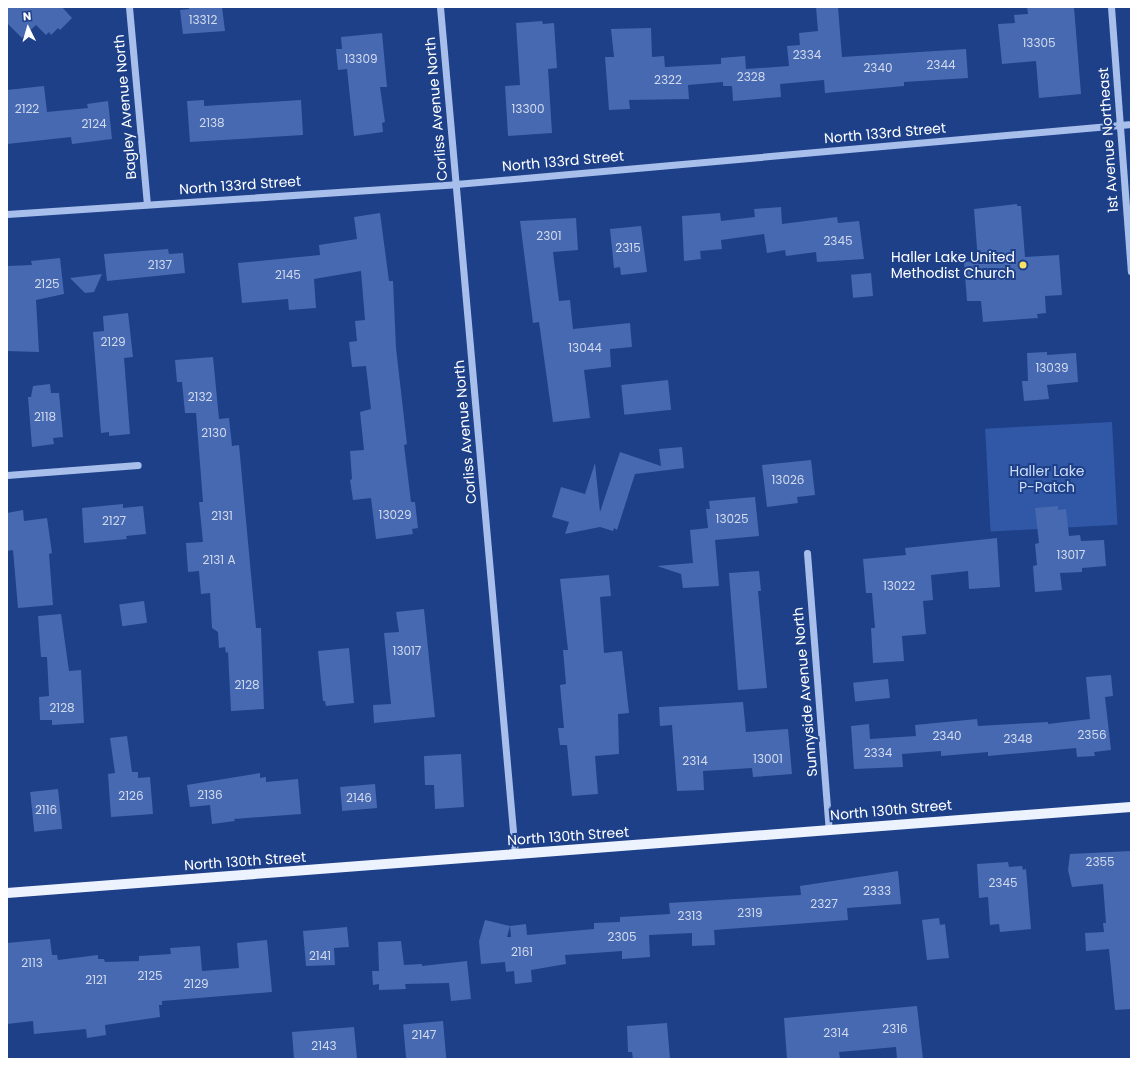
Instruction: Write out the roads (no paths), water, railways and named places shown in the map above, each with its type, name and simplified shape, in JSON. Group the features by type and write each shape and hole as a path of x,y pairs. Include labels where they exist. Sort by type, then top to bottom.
{"main road":[{"name":"North 130th Street","path":"7,894 1131,807"}],"street":[{"name":"Bagley Avenue North","path":"129,7 147,204"},
{"name":"Corliss Avenue North","path":"440,7 514,854"},
{"name":"1st Avenue Northeast","path":"1111,7 1131,271"},
{"name":"North 133rd Street","path":"7,214 456,184 1131,124"},
{"path":"7,475 138,465"},
{"name":"Sunnyside Avenue North","path":"807,552 829,830"}],"place":[{"name":"Haller Lake United Methodist Church","path":"1023,265"}],"park label":[{"name":"Haller Lake P-Patch","path":"1047,480"}]}
